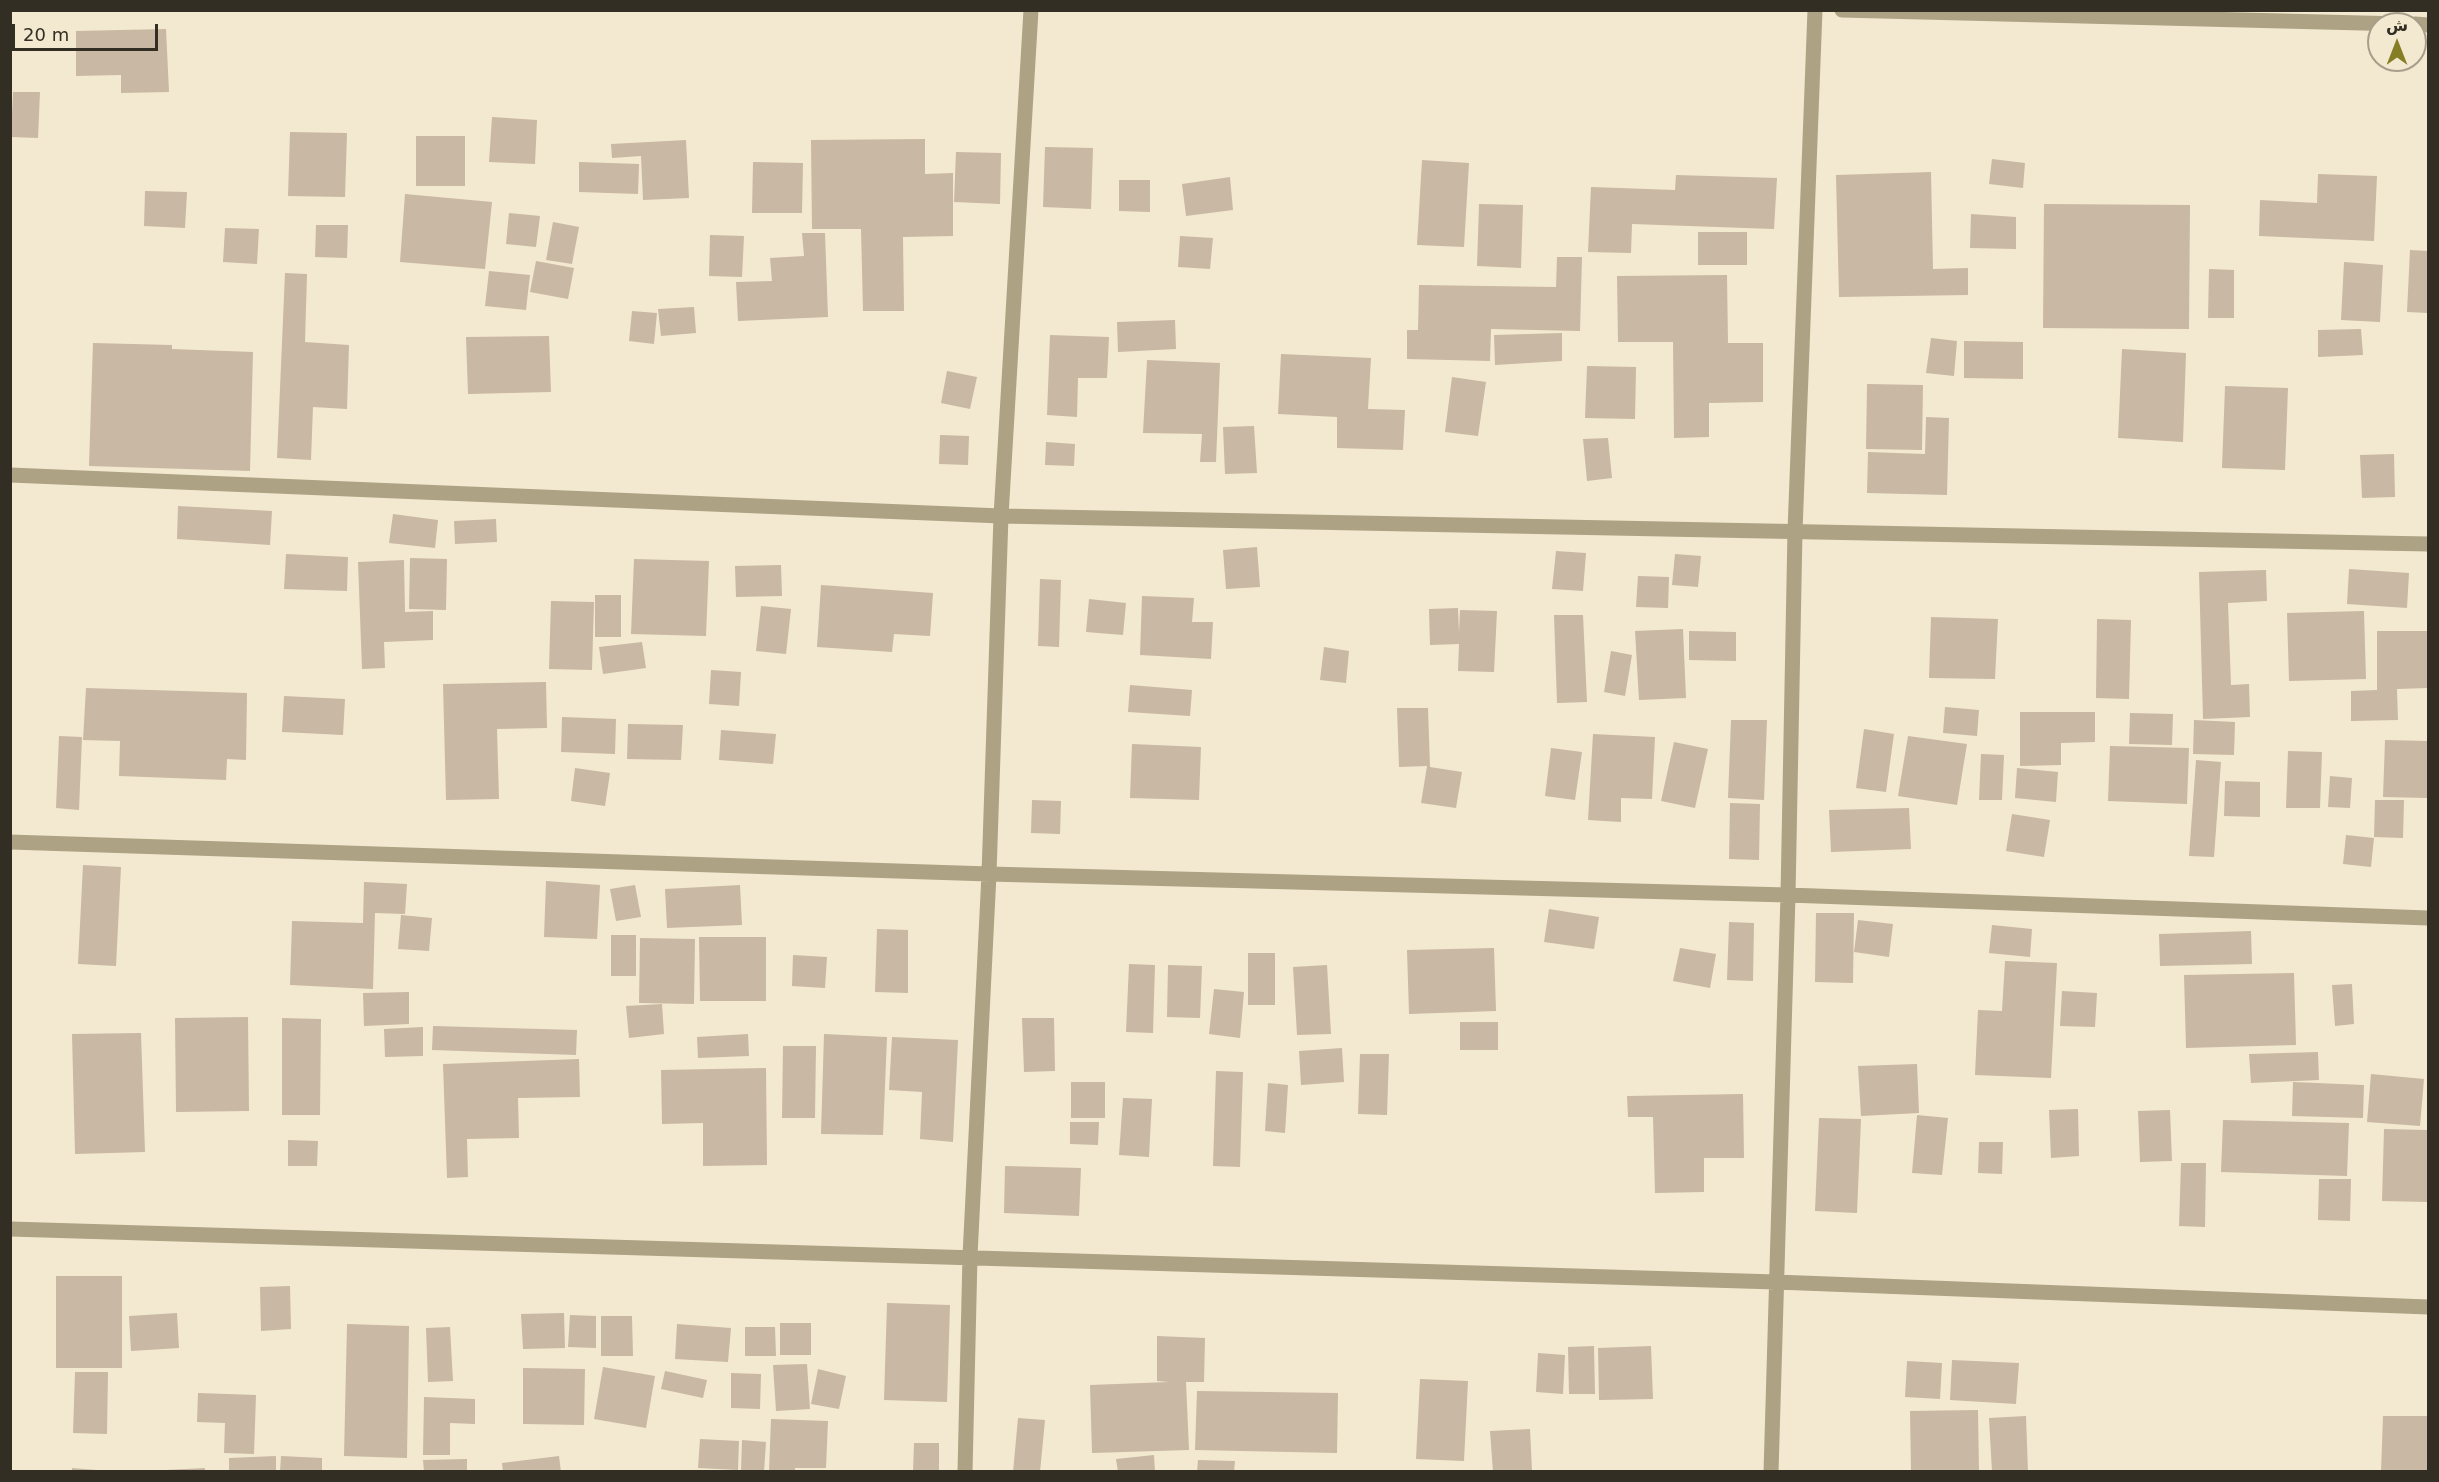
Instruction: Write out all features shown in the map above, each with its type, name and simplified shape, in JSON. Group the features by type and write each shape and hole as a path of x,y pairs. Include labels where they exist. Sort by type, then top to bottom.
{"street":[{"path":"965,1472 970,1256 989,874 1001,516 1031,10"},
{"path":"1771,1472 1788,895 1795,531 1815,10"},
{"path":"1842,10 2367,17"},
{"path":"10,475 1001,516 2428,544"},
{"path":"10,842 989,874 1788,895 2428,918"},
{"path":"10,1229 970,1256 1776,1282 2428,1307"}],"building":[{"path":"166,29 169,92 121,93 121,75 76,76 76,31"},
{"path":"13,92 40,92 38,138 11,137"},
{"path":"492,117 537,120 535,164 489,162"},
{"path":"290,132 347,133 345,197 288,196"},
{"path":"416,136 465,136 465,186 416,186"},
{"path":"925,139 925,174 953,173 953,236 903,237 904,311 863,311 861,229 812,229 811,140"},
{"path":"686,140 689,198 643,200 641,156 612,158 611,144"},
{"path":"1045,147 1093,148 1091,209 1043,207"},
{"path":"956,152 1001,153 1000,204 954,202"},
{"path":"1992,159 2025,163 2023,188 1989,184"},
{"path":"1422,160 1469,163 1464,247 1417,245"},
{"path":"579,162 639,164 638,194 579,192"},
{"path":"753,162 803,163 802,213 752,213"},
{"path":"1931,172 1933,269 1968,268 1968,295 1839,297 1836,175"},
{"path":"2318,174 2377,176 2374,241 2259,236 2260,200 2317,203"},
{"path":"1676,175 1777,178 1774,229 1632,224 1631,253 1588,252 1591,187 1675,190"},
{"path":"1230,177 1233,210 1186,216 1182,184"},
{"path":"1119,180 1150,180 1150,212 1119,211"},
{"path":"145,191 187,192 185,228 144,226"},
{"path":"405,194 492,202 485,269 400,262"},
{"path":"1479,204 1523,205 1521,268 1477,266"},
{"path":"2044,204 2190,205 2189,329 2043,328"},
{"path":"509,213 540,216 536,247 506,244"},
{"path":"1971,214 2016,217 2016,249 1970,248"},
{"path":"553,222 579,227 572,264 546,260"},
{"path":"316,225 348,225 347,258 315,257"},
{"path":"225,228 259,229 257,264 223,262"},
{"path":"1698,232 1747,232 1747,265 1698,265"},
{"path":"802,233 825,233 828,317 738,321 736,282 772,281 770,258 804,256"},
{"path":"710,235 744,236 742,277 709,276"},
{"path":"1180,236 1213,238 1210,269 1178,267"},
{"path":"2410,250 2428,251 2428,313 2407,312"},
{"path":"1557,257 1582,257 1580,331 1491,329 1490,361 1407,359 1407,330 1418,330 1419,285 1556,287"},
{"path":"536,261 574,268 568,299 530,292"},
{"path":"2344,262 2383,265 2380,322 2341,320"},
{"path":"2209,269 2234,270 2234,318 2208,318"},
{"path":"489,271 530,275 526,310 485,306"},
{"path":"285,273 307,274 305,342 349,345 347,409 313,407 311,460 277,458"},
{"path":"1727,275 1728,343 1763,343 1763,402 1709,403 1709,437 1674,438 1673,342 1618,342 1617,276"},
{"path":"694,307 696,333 661,336 658,309"},
{"path":"632,311 657,313 654,344 629,341"},
{"path":"1175,320 1176,349 1118,352 1117,322"},
{"path":"2361,329 2363,355 2318,357 2318,330"},
{"path":"1562,333 1562,361 1495,365 1494,335"},
{"path":"1050,335 1109,337 1107,378 1078,378 1077,417 1047,415"},
{"path":"549,336 551,392 468,394 466,337"},
{"path":"1931,338 1957,341 1954,376 1926,373"},
{"path":"1964,341 2023,342 2023,379 1964,378"},
{"path":"93,343 172,345 172,349 253,352 250,471 89,466"},
{"path":"2122,349 2186,353 2183,442 2118,438"},
{"path":"1281,354 1371,358 1368,409 1405,410 1403,450 1337,448 1337,417 1278,414"},
{"path":"1147,360 1220,363 1216,462 1200,462 1202,434 1143,433"},
{"path":"1587,366 1636,367 1635,419 1585,418"},
{"path":"947,371 977,377 970,409 941,403"},
{"path":"1452,377 1486,382 1478,436 1445,432"},
{"path":"1867,384 1923,385 1922,450 1866,449"},
{"path":"2225,386 2288,388 2285,470 2222,468"},
{"path":"1926,417 1949,418 1947,495 1867,493 1868,452 1925,454"},
{"path":"1254,426 1257,473 1225,474 1223,427"},
{"path":"940,435 969,436 968,465 939,464"},
{"path":"1608,438 1612,478 1587,481 1583,439"},
{"path":"1046,442 1075,444 1074,466 1045,465"},
{"path":"2394,454 2395,497 2362,498 2360,455"},
{"path":"178,506 272,511 270,545 177,539"},
{"path":"393,514 438,520 435,548 389,543"},
{"path":"496,519 497,542 455,544 454,521"},
{"path":"1257,547 1260,587 1226,589 1223,550"},
{"path":"1556,551 1586,553 1583,591 1552,589"},
{"path":"286,554 348,557 347,591 284,589"},
{"path":"1675,554 1701,556 1698,587 1672,585"},
{"path":"410,558 447,559 446,610 409,609"},
{"path":"634,559 709,561 706,636 631,634"},
{"path":"404,560 405,612 433,611 433,640 384,642 385,668 362,669 358,562"},
{"path":"781,565 782,596 736,597 735,566"},
{"path":"2349,569 2409,573 2407,608 2347,604"},
{"path":"2266,570 2267,601 2228,603 2231,685 2249,684 2250,717 2203,719 2199,572"},
{"path":"1638,576 1669,577 1668,608 1636,607"},
{"path":"1040,579 1061,580 1059,647 1038,646"},
{"path":"821,585 933,593 930,636 894,634 892,652 817,647"},
{"path":"595,595 621,595 621,637 595,637"},
{"path":"1142,596 1194,598 1192,622 1213,622 1211,659 1140,655"},
{"path":"1089,599 1126,603 1123,635 1086,632"},
{"path":"551,601 594,602 592,670 549,669"},
{"path":"761,606 791,609 786,654 756,651"},
{"path":"1458,608 1459,633 1460,610 1497,611 1494,672 1458,671 1459,644 1430,645 1429,609"},
{"path":"2364,611 2366,679 2289,681 2287,613"},
{"path":"1554,615 1583,615 1587,702 1557,703"},
{"path":"1931,617 1998,619 1995,679 1929,678"},
{"path":"2097,619 2131,620 2129,699 2096,698"},
{"path":"1683,629 1686,698 1639,700 1635,631"},
{"path":"1689,631 1736,632 1736,661 1689,660"},
{"path":"2377,631 2428,631 2428,688 2397,689 2398,720 2351,721 2351,691 2377,690"},
{"path":"642,642 646,668 603,674 599,647"},
{"path":"1324,647 1349,651 1346,683 1320,680"},
{"path":"1611,651 1632,655 1625,696 1604,692"},
{"path":"711,670 741,672 739,706 709,704"},
{"path":"546,682 547,728 497,729 499,799 446,800 443,684"},
{"path":"1130,685 1192,690 1190,716 1128,712"},
{"path":"86,688 247,693 246,760 227,759 226,780 119,776 120,741 83,740"},
{"path":"284,696 345,699 343,735 282,732"},
{"path":"1945,707 1979,710 1977,736 1943,733"},
{"path":"1397,708 1428,708 1430,767 1462,772 1456,808 1421,803 1427,766 1399,767"},
{"path":"2020,712 2095,712 2095,742 2061,743 2061,765 2020,766"},
{"path":"2130,713 2173,714 2172,745 2129,744"},
{"path":"562,717 616,719 615,754 561,752"},
{"path":"1731,720 1767,720 1764,800 1728,798"},
{"path":"2194,720 2235,722 2234,755 2193,754"},
{"path":"628,724 683,725 681,760 627,759"},
{"path":"1864,729 1894,734 1886,792 1856,788"},
{"path":"721,730 776,734 773,764 719,760"},
{"path":"1593,734 1655,737 1652,799 1621,798 1621,822 1588,820"},
{"path":"59,736 82,737 79,810 56,808"},
{"path":"1908,736 1967,744 1957,805 1898,796"},
{"path":"2385,740 2428,741 2428,798 2383,797"},
{"path":"1674,742 1708,749 1695,808 1661,801"},
{"path":"1132,744 1201,747 1199,800 1130,798"},
{"path":"2110,746 2189,748 2187,804 2108,801"},
{"path":"1551,748 1582,752 1575,800 1545,796"},
{"path":"2288,751 2322,752 2320,808 2286,808"},
{"path":"1981,754 2004,755 2002,800 1979,800"},
{"path":"2196,760 2221,762 2214,857 2189,856"},
{"path":"575,768 610,773 605,806 571,801"},
{"path":"2017,768 2058,772 2056,802 2015,798"},
{"path":"2330,776 2352,778 2350,808 2328,807"},
{"path":"2225,781 2260,782 2260,817 2224,816"},
{"path":"1032,800 1061,801 1060,834 1031,833"},
{"path":"2375,800 2404,800 2403,838 2374,837"},
{"path":"1730,803 1760,804 1759,860 1729,859"},
{"path":"1909,808 1911,849 1831,852 1829,810"},
{"path":"2012,814 2050,820 2044,857 2006,851"},
{"path":"2346,835 2374,838 2371,867 2343,864"},
{"path":"83,865 121,867 116,966 78,964"},
{"path":"546,881 600,885 597,939 544,937"},
{"path":"364,882 407,884 405,914 375,913 373,989 290,985 292,921 363,923"},
{"path":"635,885 641,917 616,921 610,889"},
{"path":"740,885 742,925 667,928 665,889"},
{"path":"1549,909 1599,917 1594,949 1544,942"},
{"path":"1816,913 1854,913 1853,983 1815,982"},
{"path":"401,915 432,918 429,951 398,949"},
{"path":"1858,920 1893,924 1889,957 1854,952"},
{"path":"1729,922 1754,923 1753,981 1727,980"},
{"path":"1992,925 2032,929 2030,957 1989,953"},
{"path":"877,929 908,930 908,993 875,992"},
{"path":"2251,931 2252,964 2160,966 2159,934"},
{"path":"611,935 636,935 636,976 611,976"},
{"path":"699,937 766,937 766,1001 700,1001"},
{"path":"640,938 695,939 694,1004 639,1003"},
{"path":"1494,948 1496,1011 1409,1014 1407,950"},
{"path":"1680,948 1716,954 1710,988 1673,981"},
{"path":"1248,953 1275,953 1275,1005 1248,1005"},
{"path":"793,955 827,957 825,988 792,986"},
{"path":"2005,961 2057,963 2051,1078 1975,1075 1978,1010 2002,1011"},
{"path":"1129,964 1155,965 1153,1033 1126,1032"},
{"path":"1168,965 1202,966 1200,1018 1167,1017"},
{"path":"1327,965 1331,1034 1297,1035 1293,967"},
{"path":"2294,973 2296,1045 2186,1048 2184,975"},
{"path":"2352,984 2354,1024 2335,1026 2332,985"},
{"path":"1214,989 1244,992 1240,1038 1209,1034"},
{"path":"2062,991 2097,993 2095,1027 2060,1026"},
{"path":"409,992 409,1024 364,1026 363,993"},
{"path":"662,1004 664,1034 629,1038 626,1006"},
{"path":"248,1017 249,1111 176,1112 175,1018"},
{"path":"282,1018 321,1019 320,1115 282,1115"},
{"path":"1022,1018 1054,1018 1055,1071 1024,1072"},
{"path":"1460,1022 1498,1022 1498,1050 1460,1050"},
{"path":"433,1026 577,1030 576,1055 432,1050"},
{"path":"423,1027 423,1056 385,1057 384,1029"},
{"path":"141,1033 145,1152 75,1154 72,1034"},
{"path":"748,1034 749,1056 698,1058 697,1037"},
{"path":"824,1034 887,1037 883,1135 821,1134"},
{"path":"892,1037 958,1040 953,1142 920,1139 922,1092 889,1090"},
{"path":"783,1046 816,1046 815,1118 782,1118"},
{"path":"1342,1048 1344,1082 1301,1085 1299,1051"},
{"path":"2318,1052 2319,1080 2251,1083 2249,1054"},
{"path":"1360,1054 1389,1054 1387,1115 1358,1114"},
{"path":"579,1059 580,1097 518,1098 519,1138 467,1139 468,1177 447,1178 443,1064"},
{"path":"1917,1064 1919,1113 1861,1116 1858,1066"},
{"path":"766,1068 767,1165 703,1166 703,1123 662,1124 661,1070"},
{"path":"1216,1071 1243,1072 1240,1167 1213,1166"},
{"path":"2371,1074 2424,1079 2420,1126 2367,1122"},
{"path":"1071,1082 1105,1082 1105,1118 1071,1118"},
{"path":"2293,1082 2364,1085 2363,1118 2292,1116"},
{"path":"1268,1083 1288,1085 1285,1133 1265,1131"},
{"path":"1743,1094 1744,1158 1704,1158 1704,1192 1655,1193 1653,1117 1628,1117 1627,1096"},
{"path":"1123,1098 1152,1099 1149,1157 1119,1155"},
{"path":"2078,1109 2079,1156 2051,1158 2049,1110"},
{"path":"2170,1110 2172,1161 2140,1162 2138,1111"},
{"path":"1917,1115 1948,1118 1942,1175 1912,1173"},
{"path":"1819,1118 1861,1119 1857,1213 1815,1211"},
{"path":"2223,1120 2349,1123 2347,1176 2221,1172"},
{"path":"1070,1122 1099,1122 1098,1145 1070,1144"},
{"path":"2384,1129 2428,1130 2428,1202 2382,1201"},
{"path":"288,1140 318,1141 317,1166 288,1166"},
{"path":"1979,1142 2003,1142 2002,1174 1978,1173"},
{"path":"2181,1163 2206,1163 2205,1227 2179,1226"},
{"path":"1005,1166 1081,1168 1079,1216 1004,1213"},
{"path":"2319,1179 2351,1179 2350,1221 2318,1220"},
{"path":"56,1276 122,1276 122,1368 56,1368"},
{"path":"290,1286 291,1329 261,1331 260,1287"},
{"path":"887,1303 950,1305 947,1402 884,1400"},
{"path":"177,1313 179,1348 131,1351 129,1316"},
{"path":"564,1313 565,1348 523,1349 521,1314"},
{"path":"570,1315 596,1316 596,1348 568,1347"},
{"path":"601,1316 632,1316 633,1356 601,1356"},
{"path":"780,1323 811,1323 811,1355 780,1355"},
{"path":"347,1324 409,1326 407,1458 344,1456"},
{"path":"677,1324 731,1328 728,1362 675,1359"},
{"path":"450,1327 453,1381 428,1382 426,1328"},
{"path":"745,1327 775,1327 776,1356 745,1356"},
{"path":"1157,1336 1205,1338 1204,1382 1186,1382 1189,1450 1092,1453 1090,1385 1169,1382 1157,1381"},
{"path":"1594,1346 1595,1394 1569,1394 1568,1347"},
{"path":"1651,1346 1653,1399 1599,1400 1598,1348"},
{"path":"1538,1353 1565,1355 1563,1394 1536,1392"},
{"path":"1952,1360 2019,1363 2016,1404 1950,1400"},
{"path":"1907,1361 1942,1363 1940,1399 1905,1397"},
{"path":"807,1364 810,1409 776,1411 773,1365"},
{"path":"603,1367 655,1376 646,1428 594,1419"},
{"path":"523,1368 585,1369 584,1425 523,1424"},
{"path":"818,1369 846,1376 839,1409 811,1404"},
{"path":"665,1371 707,1380 703,1398 661,1389"},
{"path":"75,1372 108,1372 107,1434 73,1433"},
{"path":"731,1373 761,1374 760,1409 731,1408"},
{"path":"1420,1379 1468,1381 1464,1461 1416,1459"},
{"path":"1197,1391 1338,1393 1337,1453 1195,1450"},
{"path":"198,1393 256,1395 254,1454 224,1453 225,1423 197,1422"},
{"path":"424,1397 475,1399 475,1424 450,1423 450,1455 423,1455"},
{"path":"1978,1410 1979,1472 1911,1472 1910,1411"},
{"path":"2026,1416 2028,1472 1992,1472 1989,1418"},
{"path":"2383,1416 2428,1416 2428,1472 2381,1472"},
{"path":"1018,1418 1045,1420 1040,1472 1013,1472"},
{"path":"771,1419 828,1421 826,1468 795,1468 795,1472 769,1472"},
{"path":"1530,1429 1532,1471 1493,1472 1490,1431"},
{"path":"700,1439 739,1441 738,1470 698,1468"},
{"path":"742,1440 766,1442 764,1472 741,1472"},
{"path":"914,1443 939,1443 939,1472 913,1472"},
{"path":"1154,1455 1155,1472 1118,1472 1116,1459"},
{"path":"276,1456 276,1472 229,1472 229,1458"},
{"path":"281,1456 322,1458 322,1472 280,1472"},
{"path":"559,1456 561,1472 503,1472 502,1463"},
{"path":"467,1459 467,1472 424,1472 423,1460"},
{"path":"1198,1460 1235,1461 1234,1472 1197,1472"},
{"path":"72,1468 97,1470 97,1472 72,1472"},
{"path":"205,1468 205,1472 165,1472 165,1470"}]}
